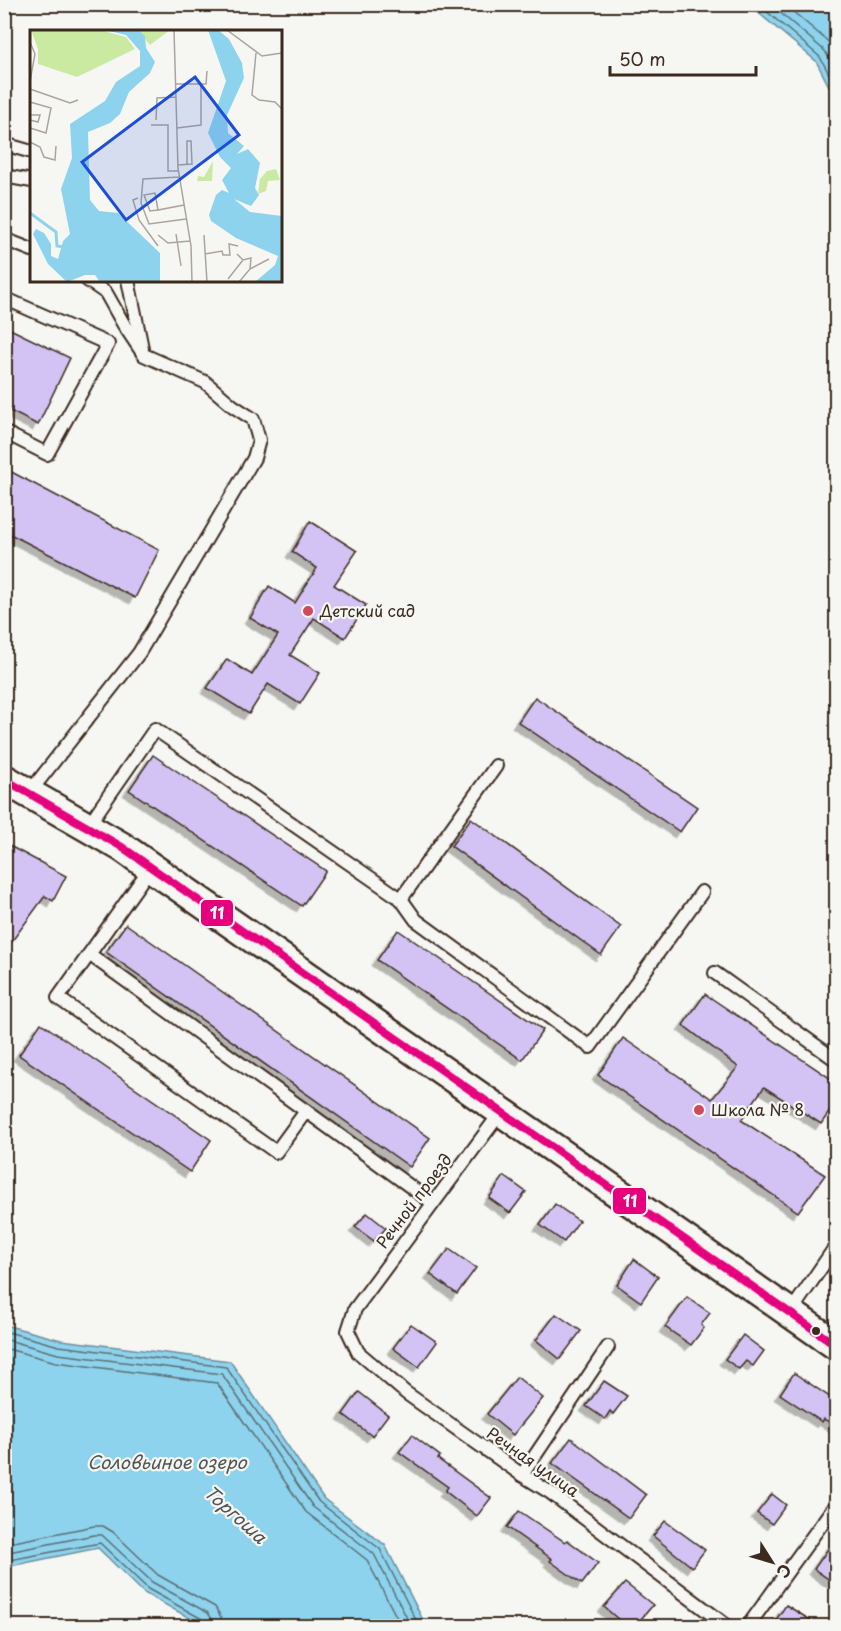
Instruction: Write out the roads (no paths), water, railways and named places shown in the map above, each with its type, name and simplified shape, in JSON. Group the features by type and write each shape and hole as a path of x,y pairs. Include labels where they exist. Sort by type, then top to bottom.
{"street":[{"path":"16,786 151,867 837,1345"}],"lane":[{"path":"4,144 30,151"},
{"path":"4,176 30,181"},
{"path":"4,239 30,249"},
{"path":"16,786 139,653 254,458 259,440 253,419 233,406 205,382 144,355 106,293 90,282"},
{"path":"128,282 144,355"},
{"path":"4,298 108,344 48,454 4,432"},
{"path":"87,827 155,729 401,899 416,920 590,1047 702,892"},
{"path":"401,899 496,766"},
{"path":"151,867 58,998 276,1152 306,1111"},
{"path":"89,954 433,1203"},
{"path":"715,973 837,1060"},
{"name":"Речной проезд","path":"355,1309 501,1112"},
{"path":"790,1313 837,1246"},
{"name":"Речная улица","path":"355,1309 348,1331 358,1352 406,1393 550,1493 727,1626"},
{"path":"522,1475 608,1347"},
{"path":"748,1626 837,1504"}],"water":[{"path":"749,5 836,5 836,100 816,61"},
{"name":"Соловьиное озеро","path":"5,1325 61,1340 230,1361 324,1499 385,1545 426,1626 204,1626 144,1593 98,1548 5,1567"}],"place":[{"name":"Детский сад","path":"308,611"},
{"name":"Школа № 8","path":"699,1110"}],"water label":[{"name":"Торгоша","path":"235,1515"}]}
